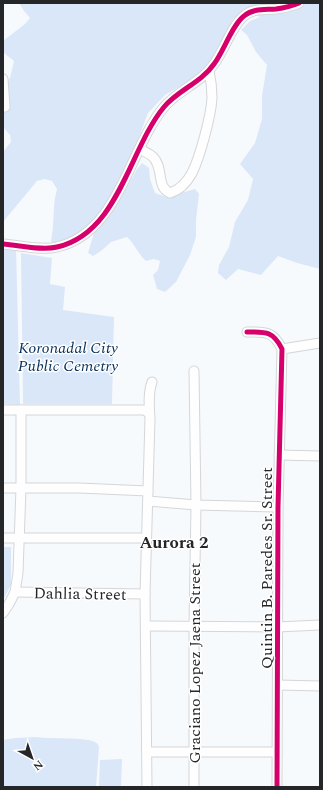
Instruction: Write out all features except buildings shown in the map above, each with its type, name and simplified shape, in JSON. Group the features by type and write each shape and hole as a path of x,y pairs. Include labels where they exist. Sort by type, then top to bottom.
{"street":[{"path":"3,244 56,248 84,235 97,223 110,206 153,123 164,107 174,97 209,71 219,57 239,21 252,11 277,9 299,3"},
{"path":"140,149 154,158 158,164 162,186 166,191 170,194 176,192 185,183 192,172 199,152 212,100 212,86 209,71"},
{"path":"3,79 5,107"},
{"path":"247,332 269,333 278,341 282,349 320,342"},
{"name":"Quintin B. Paredes Sr. Street","path":"277,787 278,507 282,349"},
{"name":"Graciano Lopez Jaena Street","path":"194,371 196,505 194,787"},
{"path":"147,787 145,594 149,413 152,382"},
{"path":"3,410 144,410 149,413"},
{"path":"3,613 15,592 18,573 21,488 21,410"},
{"path":"279,455 320,456"},
{"path":"3,488 79,488 148,491"},
{"path":"148,502 278,507"},
{"path":"3,538 146,538"},
{"name":"Dahlia Street","path":"15,592 145,594"},
{"path":"146,626 277,627 320,625"},
{"path":"278,685 320,686"},
{"path":"147,752 277,752"}],"green space":[{"path":"19,3 320,3 320,269 278,256 261,275 238,269 226,280 218,273 219,265 229,247 235,222 248,200 253,179 240,164 255,143 262,119 262,96 267,65 256,52 247,35 241,30 250,21 260,17 247,10 233,19 205,71 165,95 148,113 133,153 117,182 121,190 129,183 142,163 149,168 150,179 155,193 166,197 195,189 199,194 196,237 190,255 176,282 165,292 157,289 153,275 158,270 160,261 154,259 146,261 127,237 111,242 93,256 88,253 94,233 87,228 65,241 54,245 51,241 57,189 52,181 45,179 37,181 3,222 3,152 11,142 10,135 3,127 3,89 10,78 14,61 3,52 3,41 25,24 30,18"},
{"path":"3,248 16,248 20,405 3,404"},
{"name":"Koronadal City Public Cemetry","path":"21,253 52,258 50,284 65,287 63,310 114,317 112,404 23,404"},
{"path":"3,547 11,547 11,585 3,600"},
{"path":"35,737 84,739 95,742 99,747 96,787 3,787 3,740"},
{"path":"122,759 121,787 99,787 100,760"}],"cycle path":[{"path":"3,244 51,248 78,239 95,225 109,208 121,188 152,124 164,107 209,71 218,59 240,20 251,12 279,9 299,3"},
{"path":"247,332 268,334 279,343 282,349 278,507 277,787"}],"district":[{"name":"Aurora 2","path":"174,542"}]}
